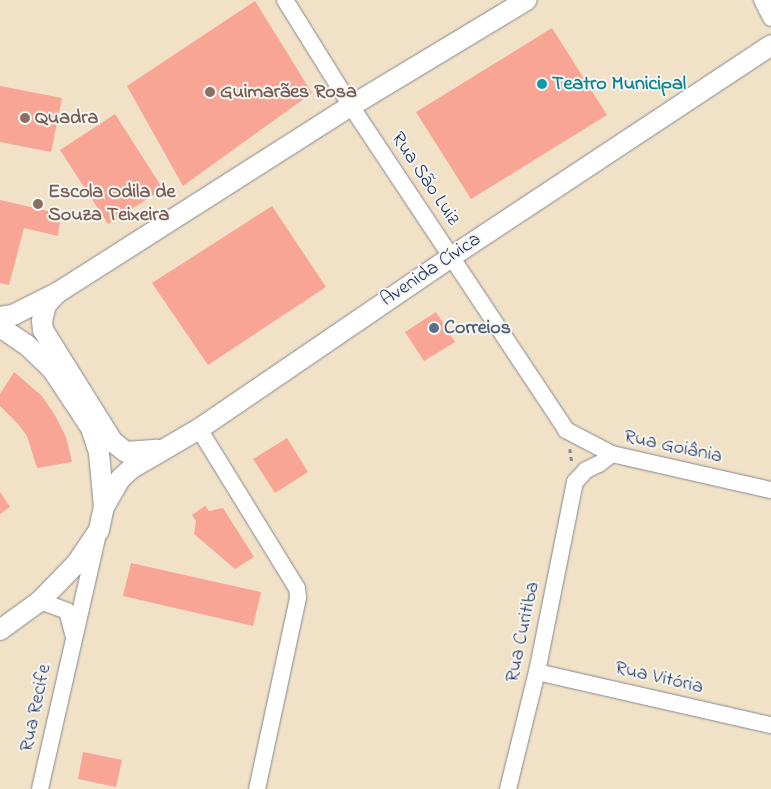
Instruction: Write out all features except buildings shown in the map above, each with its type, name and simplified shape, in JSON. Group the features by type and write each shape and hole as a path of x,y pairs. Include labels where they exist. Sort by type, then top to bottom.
{"street":[{"name":"Rua São Luiz","path":"285,0 351,106 566,430 612,454"},
{"path":"0,317 13,315 57,293 351,106 527,0"},
{"path":"762,0 771,18"},
{"name":"Avenida Cívica","path":"0,630 40,602 76,564 98,530 104,508 120,479 132,468 159,450 199,429 451,257 771,45"},
{"path":"57,293 46,305 42,321 44,330 113,442 126,452 159,450"},
{"name":"Avenida Cívica","path":"0,327 27,345 52,369 91,428 100,453 104,508"},
{"path":"199,429 297,588 298,598 257,789"},
{"name":"Rua Goiânia","path":"575,482 586,470 599,464 612,454 771,490"},
{"name":"Rua Curitiba","path":"508,789 537,672 575,482"},
{"name":"Rua Recife","path":"40,789 98,530"},
{"name":"Rua Recife","path":"40,602 67,611 74,636"},
{"name":"Rua Vitória","path":"537,672 771,724"}],"path":[{"path":"566,430 575,482"}],"place":[{"name":"Teatro Municipal","path":"542,84"},
{"name":"Guimarães Rosa","path":"210,92"},
{"name":"Quadra","path":"25,118"},
{"name":"Escola Odila de Souza Teixeira","path":"38,204"},
{"name":"Correios","path":"434,328"}]}
